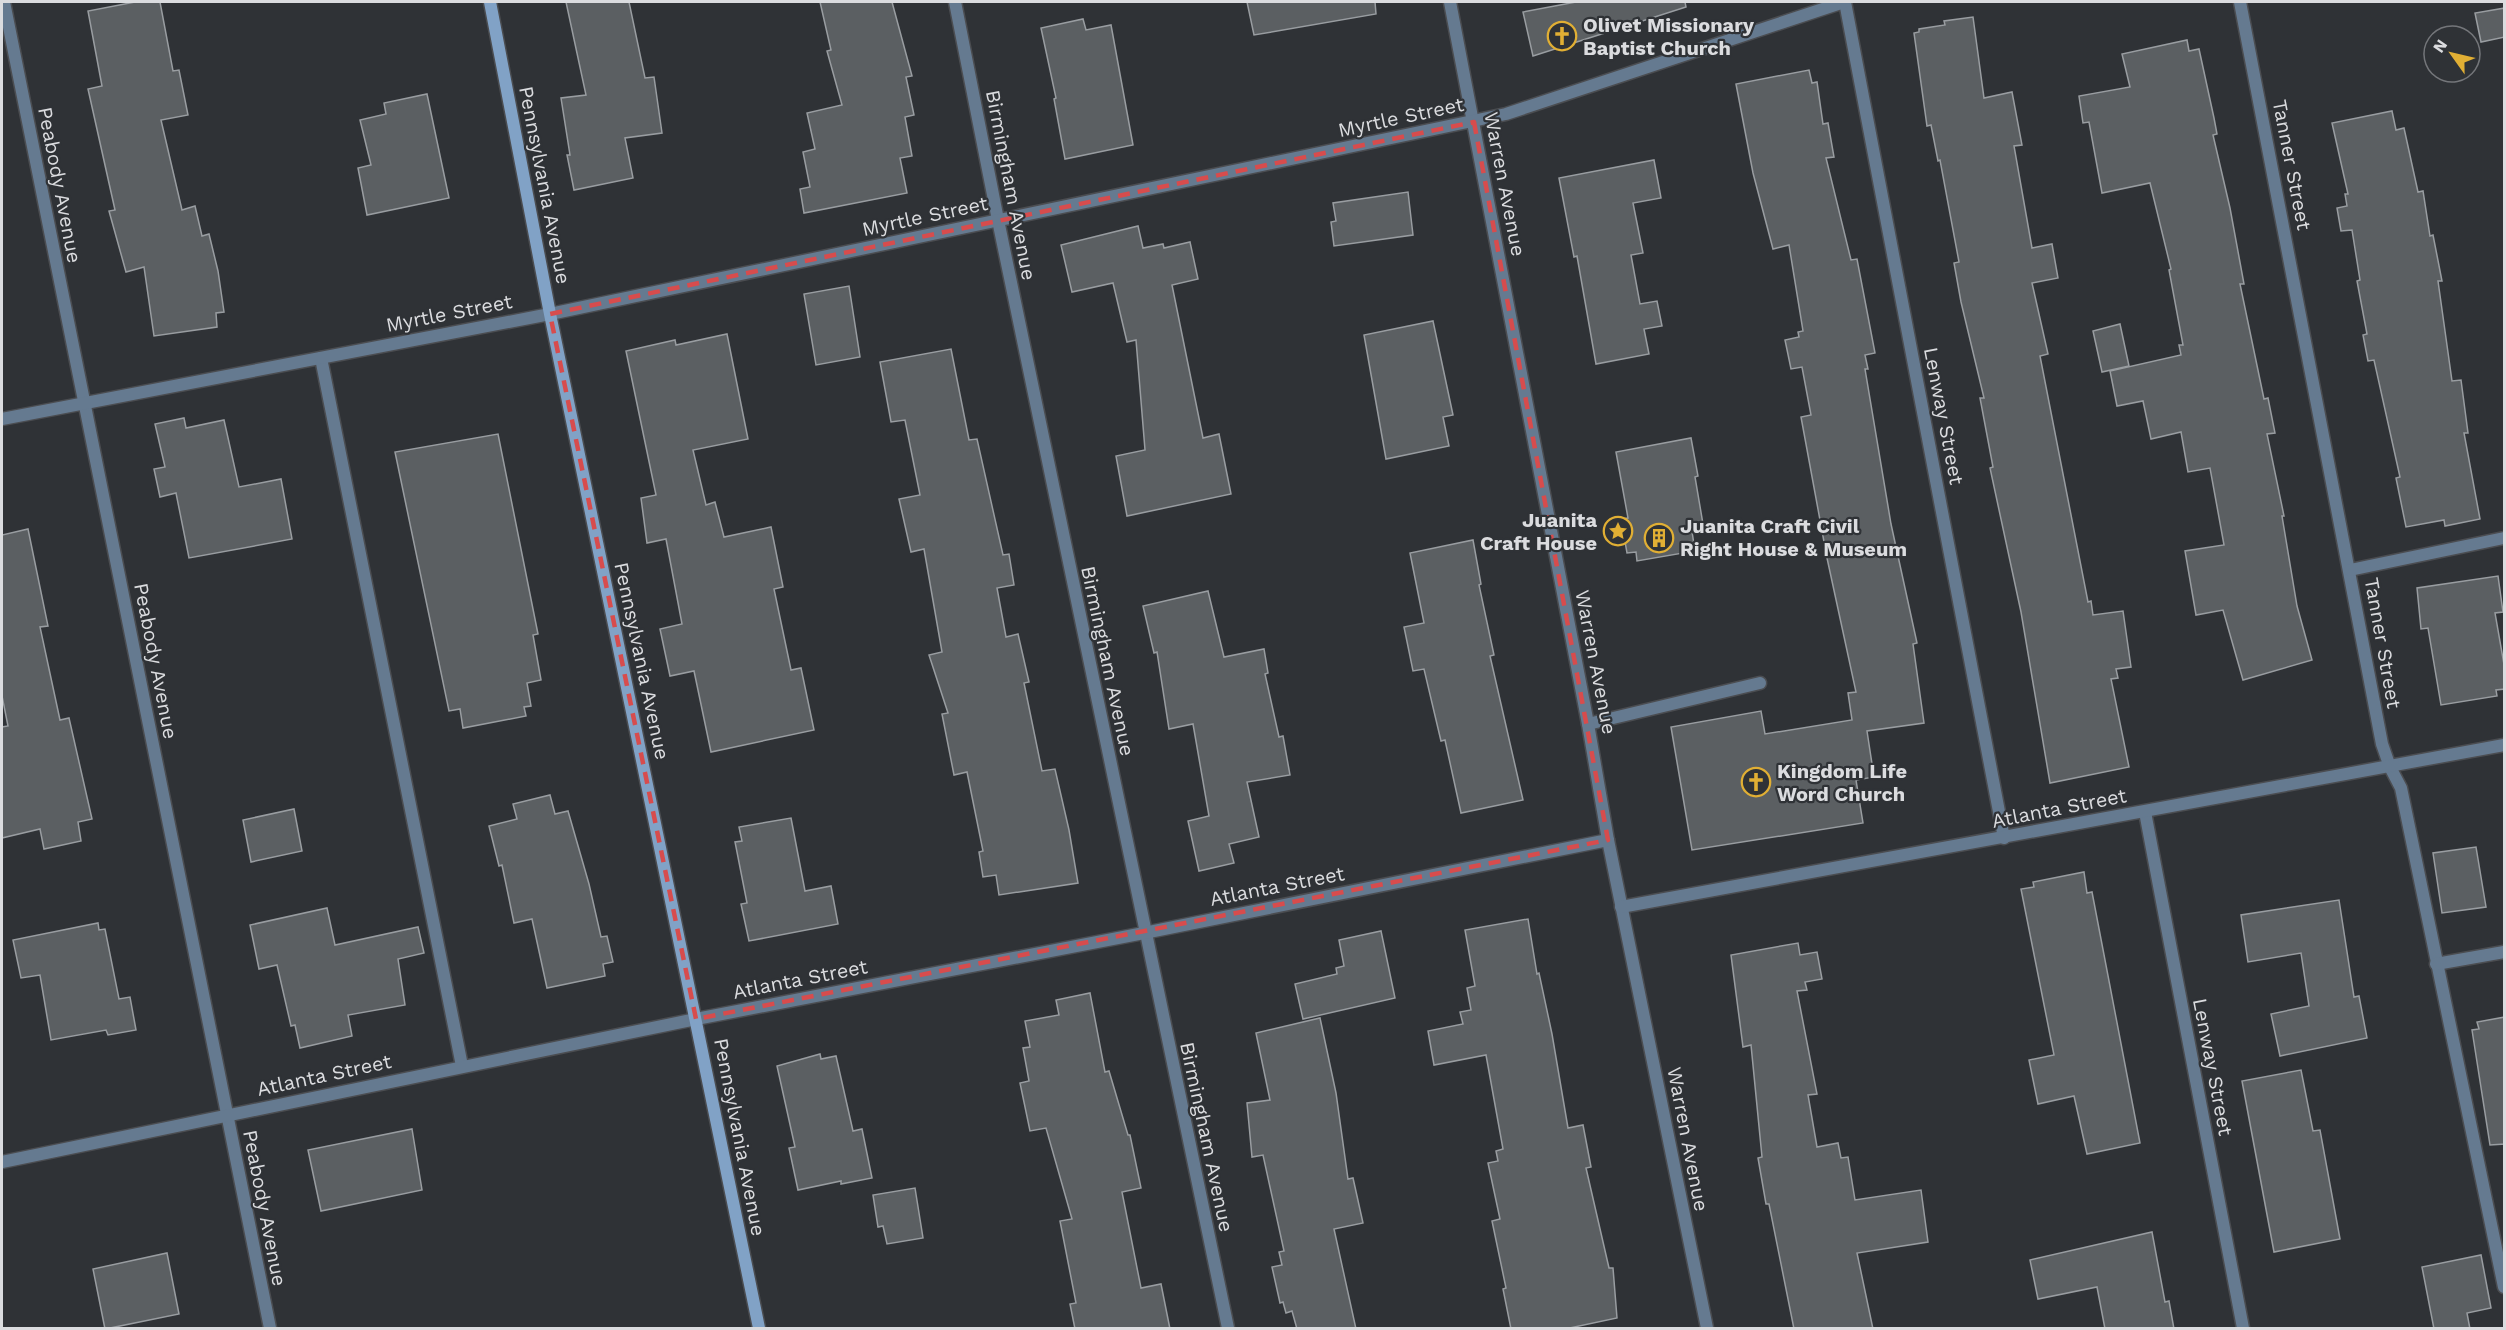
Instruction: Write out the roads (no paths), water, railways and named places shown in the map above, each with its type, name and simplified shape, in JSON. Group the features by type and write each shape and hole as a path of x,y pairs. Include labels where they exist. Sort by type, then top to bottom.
{"street":[{"name":"Peabody Avenue","path":"4,2 270,1329"},
{"name":"Pennsylvania Avenue","path":"490,2 550,314 759,1329"},
{"name":"Birmingham Avenue","path":"955,2 1144,933 1228,1329"},
{"name":"Warren Avenue","path":"1450,2 1588,724 1608,840 1707,1329"},
{"name":"Myrtle Street","path":"2,419 550,314 1474,122 1506,114 1845,2"},
{"name":"Lenway Street","path":"1845,2 2004,838"},
{"name":"Tanner Street","path":"2240,2 2382,744 2401,788 2505,1287"},
{"path":"321,358 462,1066"},
{"path":"2350,570 2505,538"},
{"path":"1588,724 1760,683"},
{"name":"Atlanta Street","path":"1621,907 2505,745"},
{"name":"Lenway Street","path":"2145,812 2243,1329"},
{"name":"Atlanta Street","path":"2,1162 696,1019 1144,933 1608,840"},
{"path":"2436,964 2505,952"}],"place":[{"name":"Olivet Missionary Baptist Church","path":"1562,36"},
{"name":"Juanita Craft House","path":"1618,531"},
{"name":"Juanita Craft Civil Right House & Museum","path":"1659,538"},
{"name":"Kingdom Life Word Church","path":"1756,782"}]}
